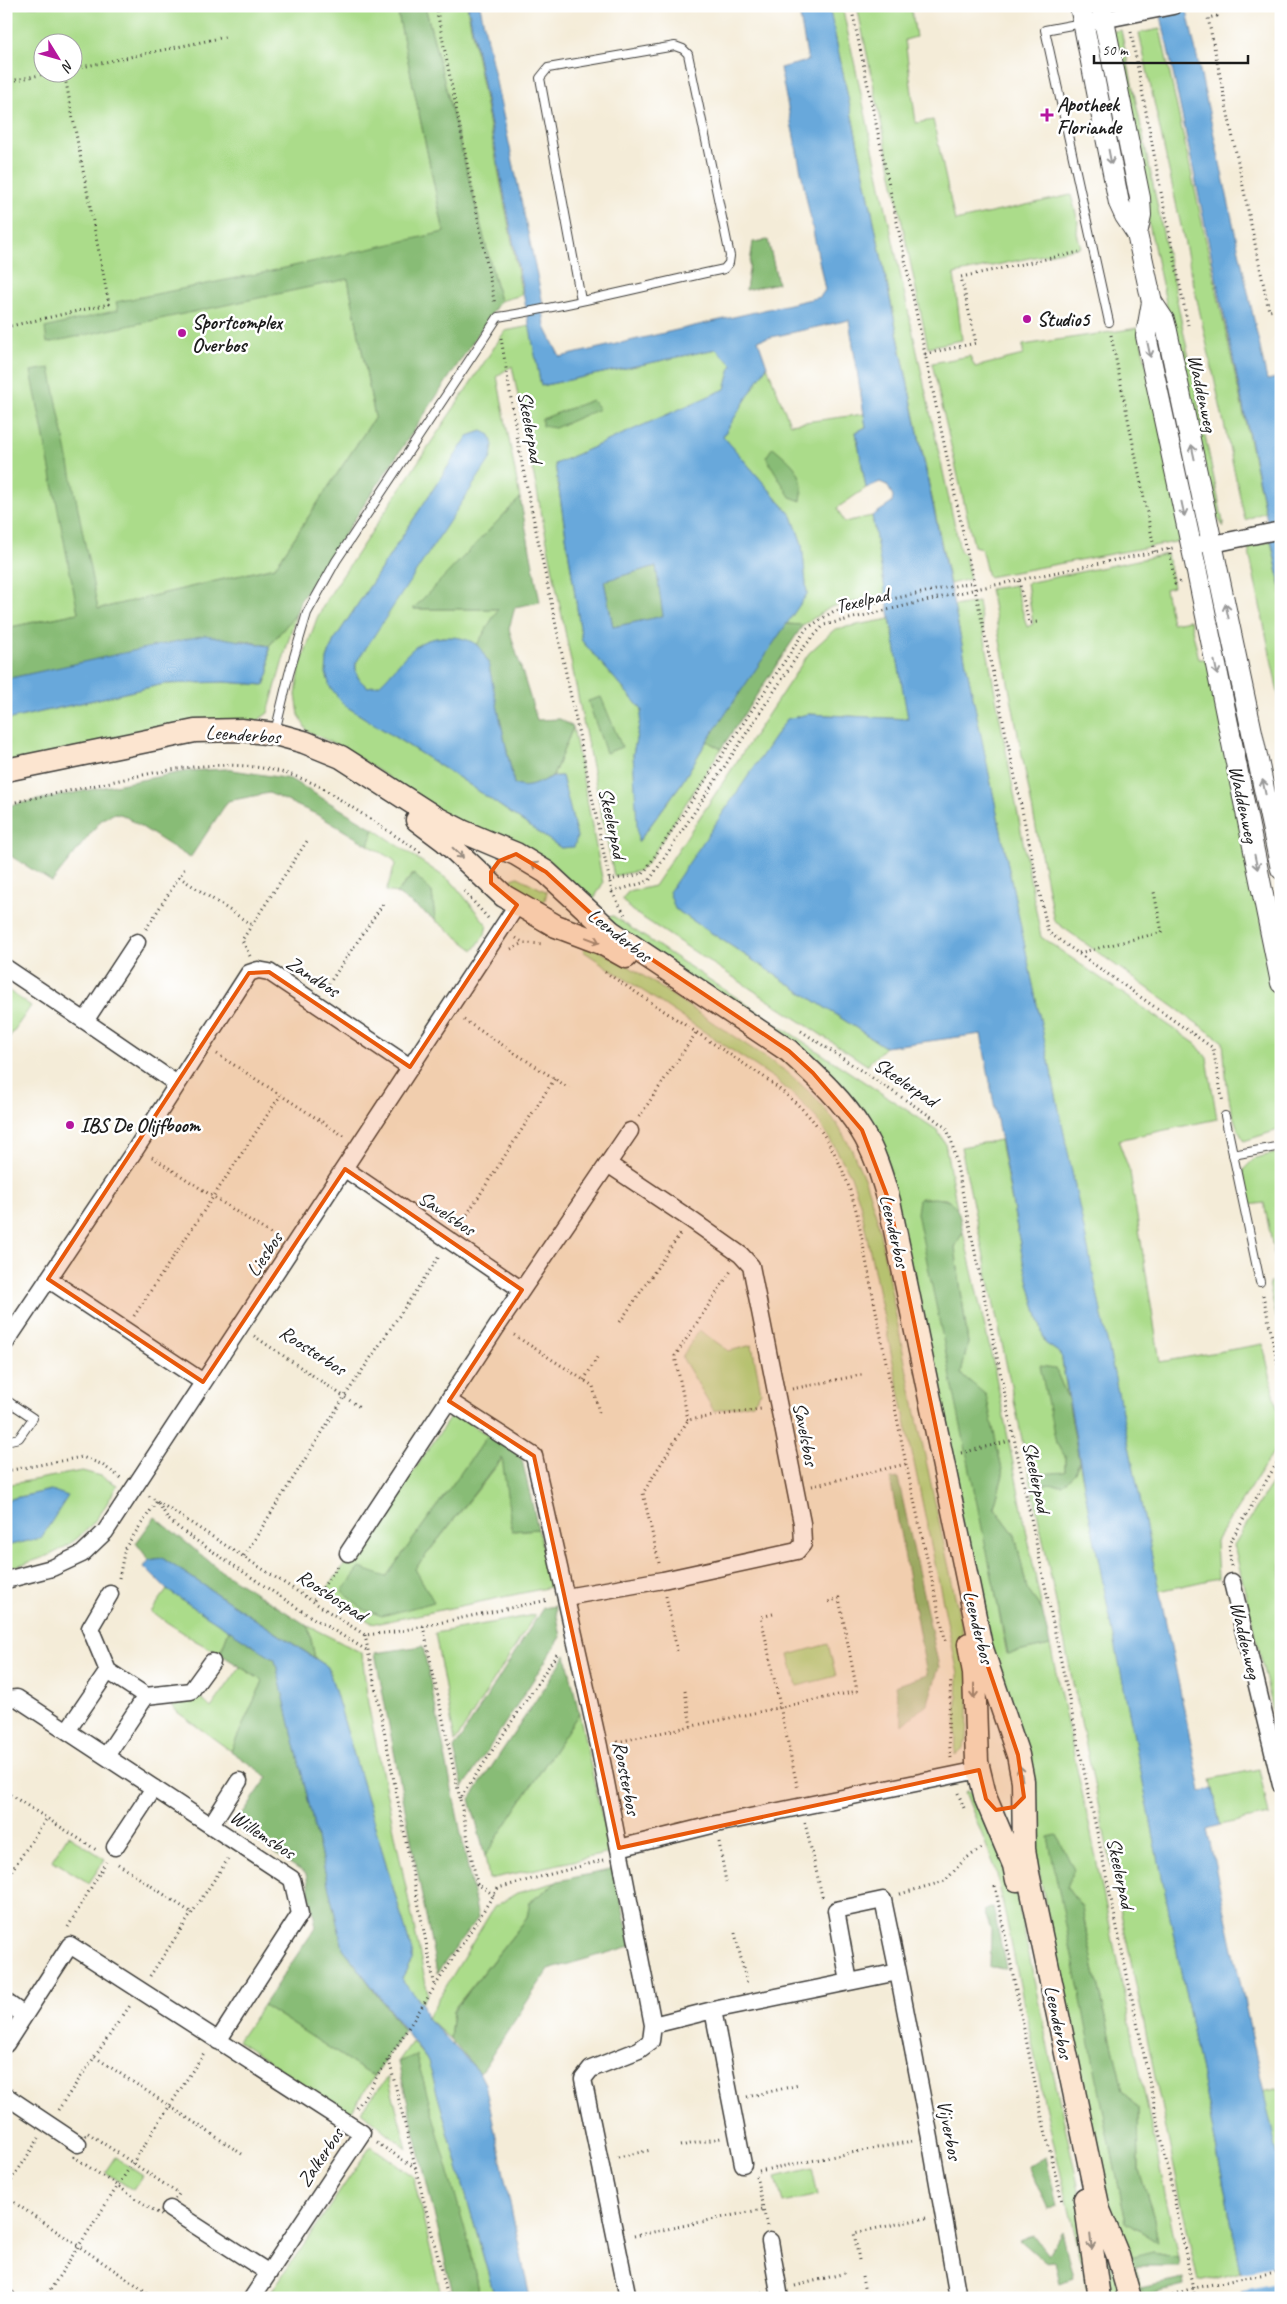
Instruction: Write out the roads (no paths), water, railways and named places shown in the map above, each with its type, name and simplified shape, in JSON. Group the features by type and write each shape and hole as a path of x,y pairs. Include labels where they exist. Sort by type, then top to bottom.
{"main road":[{"name":"Leenderbos","path":"6,770 195,731 241,730 275,734 304,742 341,757 433,816 464,832 516,854 546,872 570,892 611,932 789,1051 820,1080 844,1106 862,1130 879,1168 889,1201 981,1646 1013,1739 1023,1781 1024,1850 1028,1874 1099,2210 1118,2256 1130,2298"},
{"name":"Leenderbos","path":"6,781 128,756 211,743 249,742 282,748 311,758 341,771 428,828 492,886 517,905 545,920 618,952 770,1052 821,1096 840,1121 856,1148 868,1175 878,1206 971,1653 974,1673 976,1741 979,1770 986,1799 1014,1865 1088,2212 1099,2298"},
{"path":"492,886 491,872 499,861 516,854"},
{"path":"545,920 562,919 570,906 570,892"},
{"path":"976,1741 986,1727 992,1726 1013,1739"},
{"path":"986,1799 996,1810 1005,1811 1014,1807 1024,1797"}],"street":[{"path":"1082,15 1102,13 1128,16 1173,6"},
{"name":"Waddenweg","path":"1102,13 1140,198 1141,215 1137,234"},
{"name":"Waddenweg","path":"1082,15 1119,203 1137,234 1152,302 1164,320 1167,331 1281,870"},
{"name":"Waddenweg","path":"1152,302 1146,336 1191,544 1281,983"},
{"path":"1191,544 1213,544 1281,530"},
{"name":"Liesbos","path":"6,1580 52,1568 82,1554 105,1532 517,905"},
{"path":"85,1021 137,942"},
{"path":"6,968 177,1084"},
{"name":"Zandbos","path":"6,1342 137,1147 249,973 258,970 269,972 410,1067"},
{"path":"348,1553 498,1325 630,1130"},
{"name":"Savelsbos","path":"566,1597 663,1580 797,1551 803,1544 802,1523 751,1266 741,1255 608,1164"},
{"name":"Savelsbos","path":"345,1169 522,1290"},
{"path":"48,1279 203,1382"},
{"name":"Roosterbos","path":"449,1401 534,1456 574,1629 619,1848 716,1824 979,1770"},
{"name":"Waddenweg","path":"1232,1582 1281,1785"},
{"path":"110,1594 90,1628 108,1671 146,1696 191,1691 212,1662"},
{"path":"67,1731 108,1671"},
{"path":"106,1756 146,1696"},
{"name":"Willemsbos","path":"6,1699 17,1698 292,1879 300,1914 216,2039"},
{"name":"Willemsbos","path":"211,1825 239,1781"},
{"path":"115,1846 154,1788"},
{"path":"619,1848 653,2025 651,2041 639,2050 591,2069 584,2080 628,2298"},
{"name":"Vijverbos","path":"849,1982 836,1910 882,1900 930,2138 958,2298"},
{"name":"Zalkerbos","path":"24,2015 70,1945 362,2133 252,2298"},
{"path":"653,2025 713,2010 898,1972"},
{"path":"6,2002 24,2015 6,2044"},
{"path":"713,2010 743,2164"},
{"path":"6,2096 78,2144"},
{"path":"170,2209 269,2273"},
{"path":"770,2241 780,2298"}],"lane":[{"path":"1082,15 1045,30 1109,322"},
{"path":"275,734 289,674 307,613 336,561 498,317 519,314 724,269 729,263 730,256 688,54 683,49 674,46 548,68 540,78 581,300"},
{"path":"1225,1116 1260,1282"},
{"path":"1233,1155 1281,1146"},
{"path":"6,1400 33,1418 19,1438 6,1441"}],"water":[{"path":"468,6 480,6 542,299 545,327 560,357 820,297 825,290 780,68 808,61 798,6 829,6 1201,1791 1213,1789 1220,1825 1207,1829 1281,2171 1281,2298 1242,2298 1241,2271 1088,1508 1061,1354 1045,1343 1023,1260 981,1034 885,1047 675,909 669,892 787,719 808,714 908,719 872,516 892,503 893,496 887,485 880,482 866,488 856,432 866,427 849,320 758,340 767,366 723,436 792,516 802,544 807,594 707,741 681,784 638,842 633,754 642,710 582,641 555,464 725,389 732,364 716,349 541,386","holes":["656,566 663,616 613,627 604,581"]},
{"path":"1159,6 1186,6 1267,380 1281,377 1281,587"},
{"path":"482,431 490,435 493,445 491,458 356,663 356,671 362,682 368,687 379,685 404,657 415,647 427,640 450,637 466,639 478,646 488,662 514,784 527,786 556,776 562,776 577,837 574,847 561,848 461,779 344,705 330,687 326,673 327,659 333,642 468,436"},
{"path":"205,635 269,646 269,672 264,685 224,682 164,684 6,720 6,679"},
{"path":"51,1490 68,1496 41,1538 6,1546 6,1500"},
{"path":"162,1558 328,1667 412,1952 412,1960 402,1978 404,1983 422,2003 427,2018 479,2072 485,2084 530,2298 495,2298 428,2061 343,1948 275,1660 167,1590 144,1567 149,1560"}],"place":[{"name":"Apotheek Floriande","path":"1047,115"},
{"name":"Studio5","path":"1027,319"},
{"name":"Sportcomplex Overbos","path":"182,333"},
{"name":"IBS De Olijfboom","path":"70,1125"}]}
